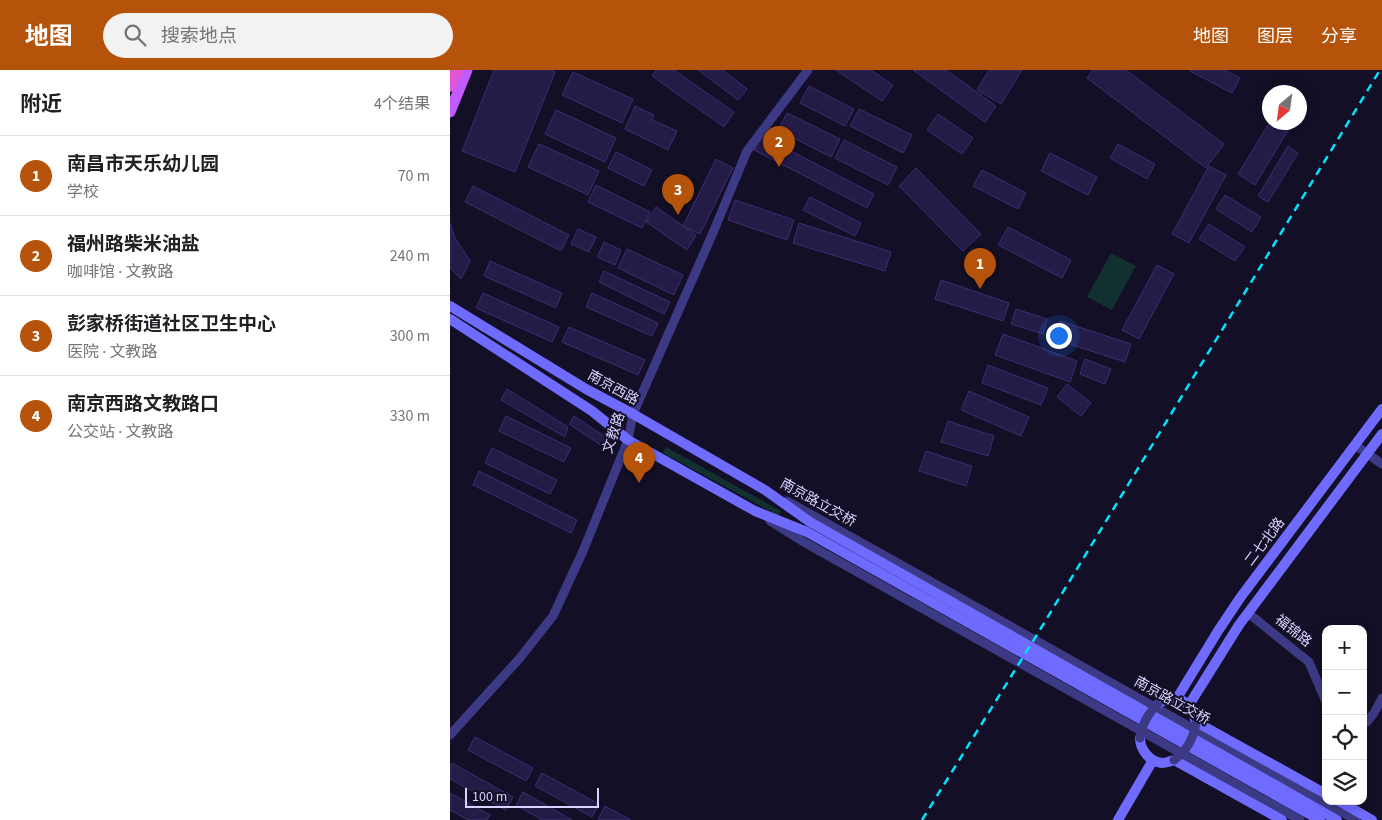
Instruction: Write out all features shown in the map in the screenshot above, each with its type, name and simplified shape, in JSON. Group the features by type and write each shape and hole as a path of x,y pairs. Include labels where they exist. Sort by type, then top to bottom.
{"highway":[{"path":"450,86 457,70"}],"main road":[{"path":"450,112 467,70"},
{"name":"南京西路","path":"450,306 586,389 765,490"},
{"name":"南京西路","path":"450,319 592,411 628,440 755,511"},
{"name":"二七北路","path":"1177,698 1240,598 1382,409"},
{"path":"1189,705 1248,613 1382,434"},
{"name":"南京路立交桥","path":"765,490 810,522 1337,820"},
{"path":"755,511 807,532 1320,820"},
{"path":"1158,704 1164,700 1177,698 1189,705 1196,722 1322,792"},
{"path":"1140,738 1144,752 1153,760 1162,762 1174,760 1282,820"},
{"path":"1118,820 1153,760"},
{"path":"1345,805 1372,820"}],"street":[{"name":"文教路","path":"450,735 519,659 553,616 583,551 628,440 633,414 747,151 808,70"},
{"path":"1355,445 1382,464"},
{"name":"南京路立交桥","path":"765,490 824,521 1356,820"},
{"path":"755,511 802,540 1300,820"},
{"name":"福锦路","path":"1248,613 1309,662 1322,695"},
{"path":"1367,722 1382,698"},
{"path":"1140,738 1140,730 1158,704"},
{"path":"1174,760 1183,754 1194,735 1196,722"}],"green space":[{"path":"1111,253 1136,266 1112,310 1087,297"},
{"path":"666,447 781,511 779,516 663,453"}],"building":[{"path":"494,70 551,70 555,72 515,172 462,151"},
{"path":"656,70 674,70 734,112 724,127 652,76"},
{"path":"698,70 723,70 747,89 738,100"},
{"path":"836,70 871,70 893,85 882,101"},
{"path":"913,70 946,70 996,106 985,122"},
{"path":"989,70 1022,70 1001,104 977,90"},
{"path":"1093,70 1126,70 1224,144 1206,168 1087,78"},
{"path":"1191,70 1225,70 1240,78 1232,93"},
{"path":"573,72 633,99 622,123 562,95"},
{"path":"809,86 854,109 845,126 800,103"},
{"path":"635,106 654,115 652,120 677,131 668,150 625,129"},
{"path":"859,109 912,135 903,153 850,126"},
{"path":"556,110 616,138 605,162 545,134"},
{"path":"787,113 840,139 831,157 778,130"},
{"path":"938,114 973,138 962,154 927,130"},
{"path":"1265,130 1288,130 1255,185 1238,174"},
{"path":"762,136 874,194 867,208 754,150"},
{"path":"844,140 897,167 888,185 835,158"},
{"path":"539,144 599,171 588,195 528,167"},
{"path":"1118,144 1155,164 1147,179 1110,158"},
{"path":"1288,146 1298,153 1268,202 1258,196"},
{"path":"616,152 652,170 644,186 608,168"},
{"path":"1050,153 1097,177 1088,195 1041,171"},
{"path":"716,159 733,168 700,234 683,226"},
{"path":"1209,166 1226,175 1189,243 1172,234"},
{"path":"916,168 981,234 963,251 899,186"},
{"path":"982,170 1026,193 1018,209 973,186"},
{"path":"596,185 650,212 642,228 588,202"},
{"path":"473,186 569,235 561,251 465,202"},
{"path":"1225,195 1261,217 1252,232 1216,209"},
{"path":"810,197 861,223 855,236 803,210"},
{"path":"735,200 794,220 787,240 728,220"},
{"path":"656,207 696,235 687,250 646,222"},
{"path":"450,223 455,238 470,261 461,279 450,268"},
{"path":"799,223 891,252 885,271 793,243"},
{"path":"1209,224 1245,247 1235,261 1199,239"},
{"path":"1008,227 1071,260 1062,278 998,245"},
{"path":"578,229 596,237 589,252 571,244"},
{"path":"604,242 621,250 615,265 597,257"},
{"path":"627,249 683,275 674,295 618,268"},
{"path":"490,261 562,293 556,308 484,276"},
{"path":"1157,265 1174,274 1139,339 1122,330"},
{"path":"604,271 670,302 664,314 599,282"},
{"path":"941,280 1009,303 1003,321 935,299"},
{"path":"483,293 559,327 552,342 476,308"},
{"path":"592,293 658,323 652,336 586,307"},
{"path":"1016,309 1047,319 1043,334 1011,324"},
{"path":"1060,321 1131,344 1125,362 1054,339"},
{"path":"569,327 645,360 638,375 562,342"},
{"path":"1003,334 1077,361 1070,382 995,355"},
{"path":"1085,359 1111,369 1105,384 1080,374"},
{"path":"988,365 1048,388 1041,405 982,383"},
{"path":"1067,384 1091,403 1081,416 1057,397"},
{"path":"507,389 568,427 565,437 501,400"},
{"path":"969,391 1029,417 1021,436 961,410"},
{"path":"506,416 571,448 564,462 499,431"},
{"path":"574,416 610,440 605,448 569,424"},
{"path":"948,421 994,436 988,456 941,442"},
{"path":"492,448 557,480 550,494 485,463"},
{"path":"926,451 972,466 966,486 919,471"},
{"path":"479,471 577,520 571,533 473,485"},
{"path":"475,737 533,768 526,781 468,750"},
{"path":"452,763 513,797 506,810 450,779 450,766"},
{"path":"542,773 599,804 592,817 535,786"},
{"path":"523,792 572,820 542,820 516,805"},
{"path":"450,793 490,815 487,820 468,820 450,810"},
{"path":"605,806 631,820 598,819"}],"railway":[{"path":"922,820 1038,633 1380,70"}],"place":[{"name":"福州路柴米油盐","path":"779,167"},
{"name":"彭家桥街道社区卫生中心","path":"678,215"},
{"name":"南昌市天乐幼儿园","path":"980,289"},
{"name":"南京西路文教路口","path":"639,483"}]}
